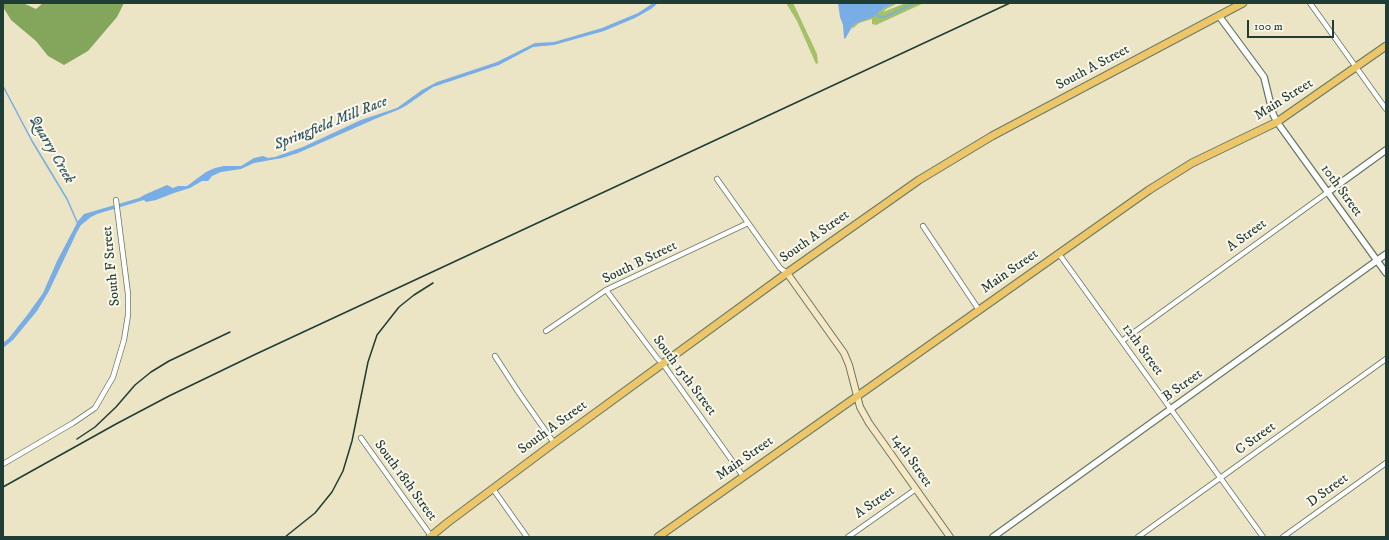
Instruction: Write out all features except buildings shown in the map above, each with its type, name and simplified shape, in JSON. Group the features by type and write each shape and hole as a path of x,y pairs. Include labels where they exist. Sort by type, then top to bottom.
{"main road":[{"name":"South A Street","path":"430,537 554,443 786,274 919,180 950,160 998,133 1243,3"},
{"name":"Main Street","path":"658,537 1174,174 1203,158 1277,122 1386,46"},
{"name":"14th Street","path":"786,274 844,353 849,365 856,397 869,423 950,537"}],"street":[{"path":"1310,3 1386,109"},
{"name":"10th Street","path":"1220,16 1264,77 1273,114 1277,122 1386,273"},
{"name":"A Street","path":"1122,341 1386,150"},
{"path":"717,179 780,268 786,274"},
{"name":"South F Street","path":"3,464 73,423 95,408 113,377 124,340 128,315 128,294 116,200"},
{"name":"South B Street","path":"546,331 606,290 748,223"},
{"path":"923,226 979,310"},
{"name":"12th Street","path":"1059,254 1263,537"},
{"name":"B Street","path":"993,537 1386,254"},
{"name":"South 15th Street","path":"606,290 656,358 663,364 743,476"},
{"path":"495,356 554,443"},
{"name":"C Street","path":"1138,537 1386,359"},
{"name":"South 18th Street","path":"361,438 430,537"},
{"name":"D Street","path":"1282,537 1386,462"},
{"path":"493,489 527,537"},
{"name":"A Street","path":"848,537 916,489"}],"green space":[{"path":"3,3 23,3 36,9 43,3 124,3 117,17 88,51 64,65 48,56 36,41 11,20 3,7"},
{"path":"786,3 793,3 817,54 818,63 816,64 797,21"},
{"path":"894,3 898,3 883,12 906,3 924,3 876,25 872,24 872,19 859,23 852,29 853,25 859,21 873,16"}],"water":[{"path":"653,3 658,3 651,9 635,18 604,31 554,45 533,47 499,65 433,87 400,109 298,153 282,158 254,163 241,169 221,172 212,176 208,181 202,181 190,188 156,200 146,202 144,200 91,217 81,225 49,291 37,311 13,340 3,348 3,343 9,338 43,293 57,261 78,221 84,214 139,198 167,185 173,188 178,186 187,186 206,172 215,168 224,166 241,166 254,158 263,156 268,158 275,157 303,147 361,120 397,108 422,90 437,82 497,62 535,43 554,42 602,28 638,13"},
{"path":"838,3 894,3 884,8 873,17 856,23 845,39"}],"waterway":[{"path":"876,14 879,17 885,17 915,3"},
{"name":"Quarry Creek","path":"3,86 32,141 67,199 78,224"}],"railway":[{"path":"3,487 169,396 256,354 1010,3"},
{"path":"285,537 315,513 332,492 343,471 352,441 368,362 377,335 399,307 433,283"},
{"path":"77,439 95,427 116,407 135,385 151,372 169,361 230,332"}],"water label":[{"name":"Springfield Mill Race","path":"331,124"}]}
